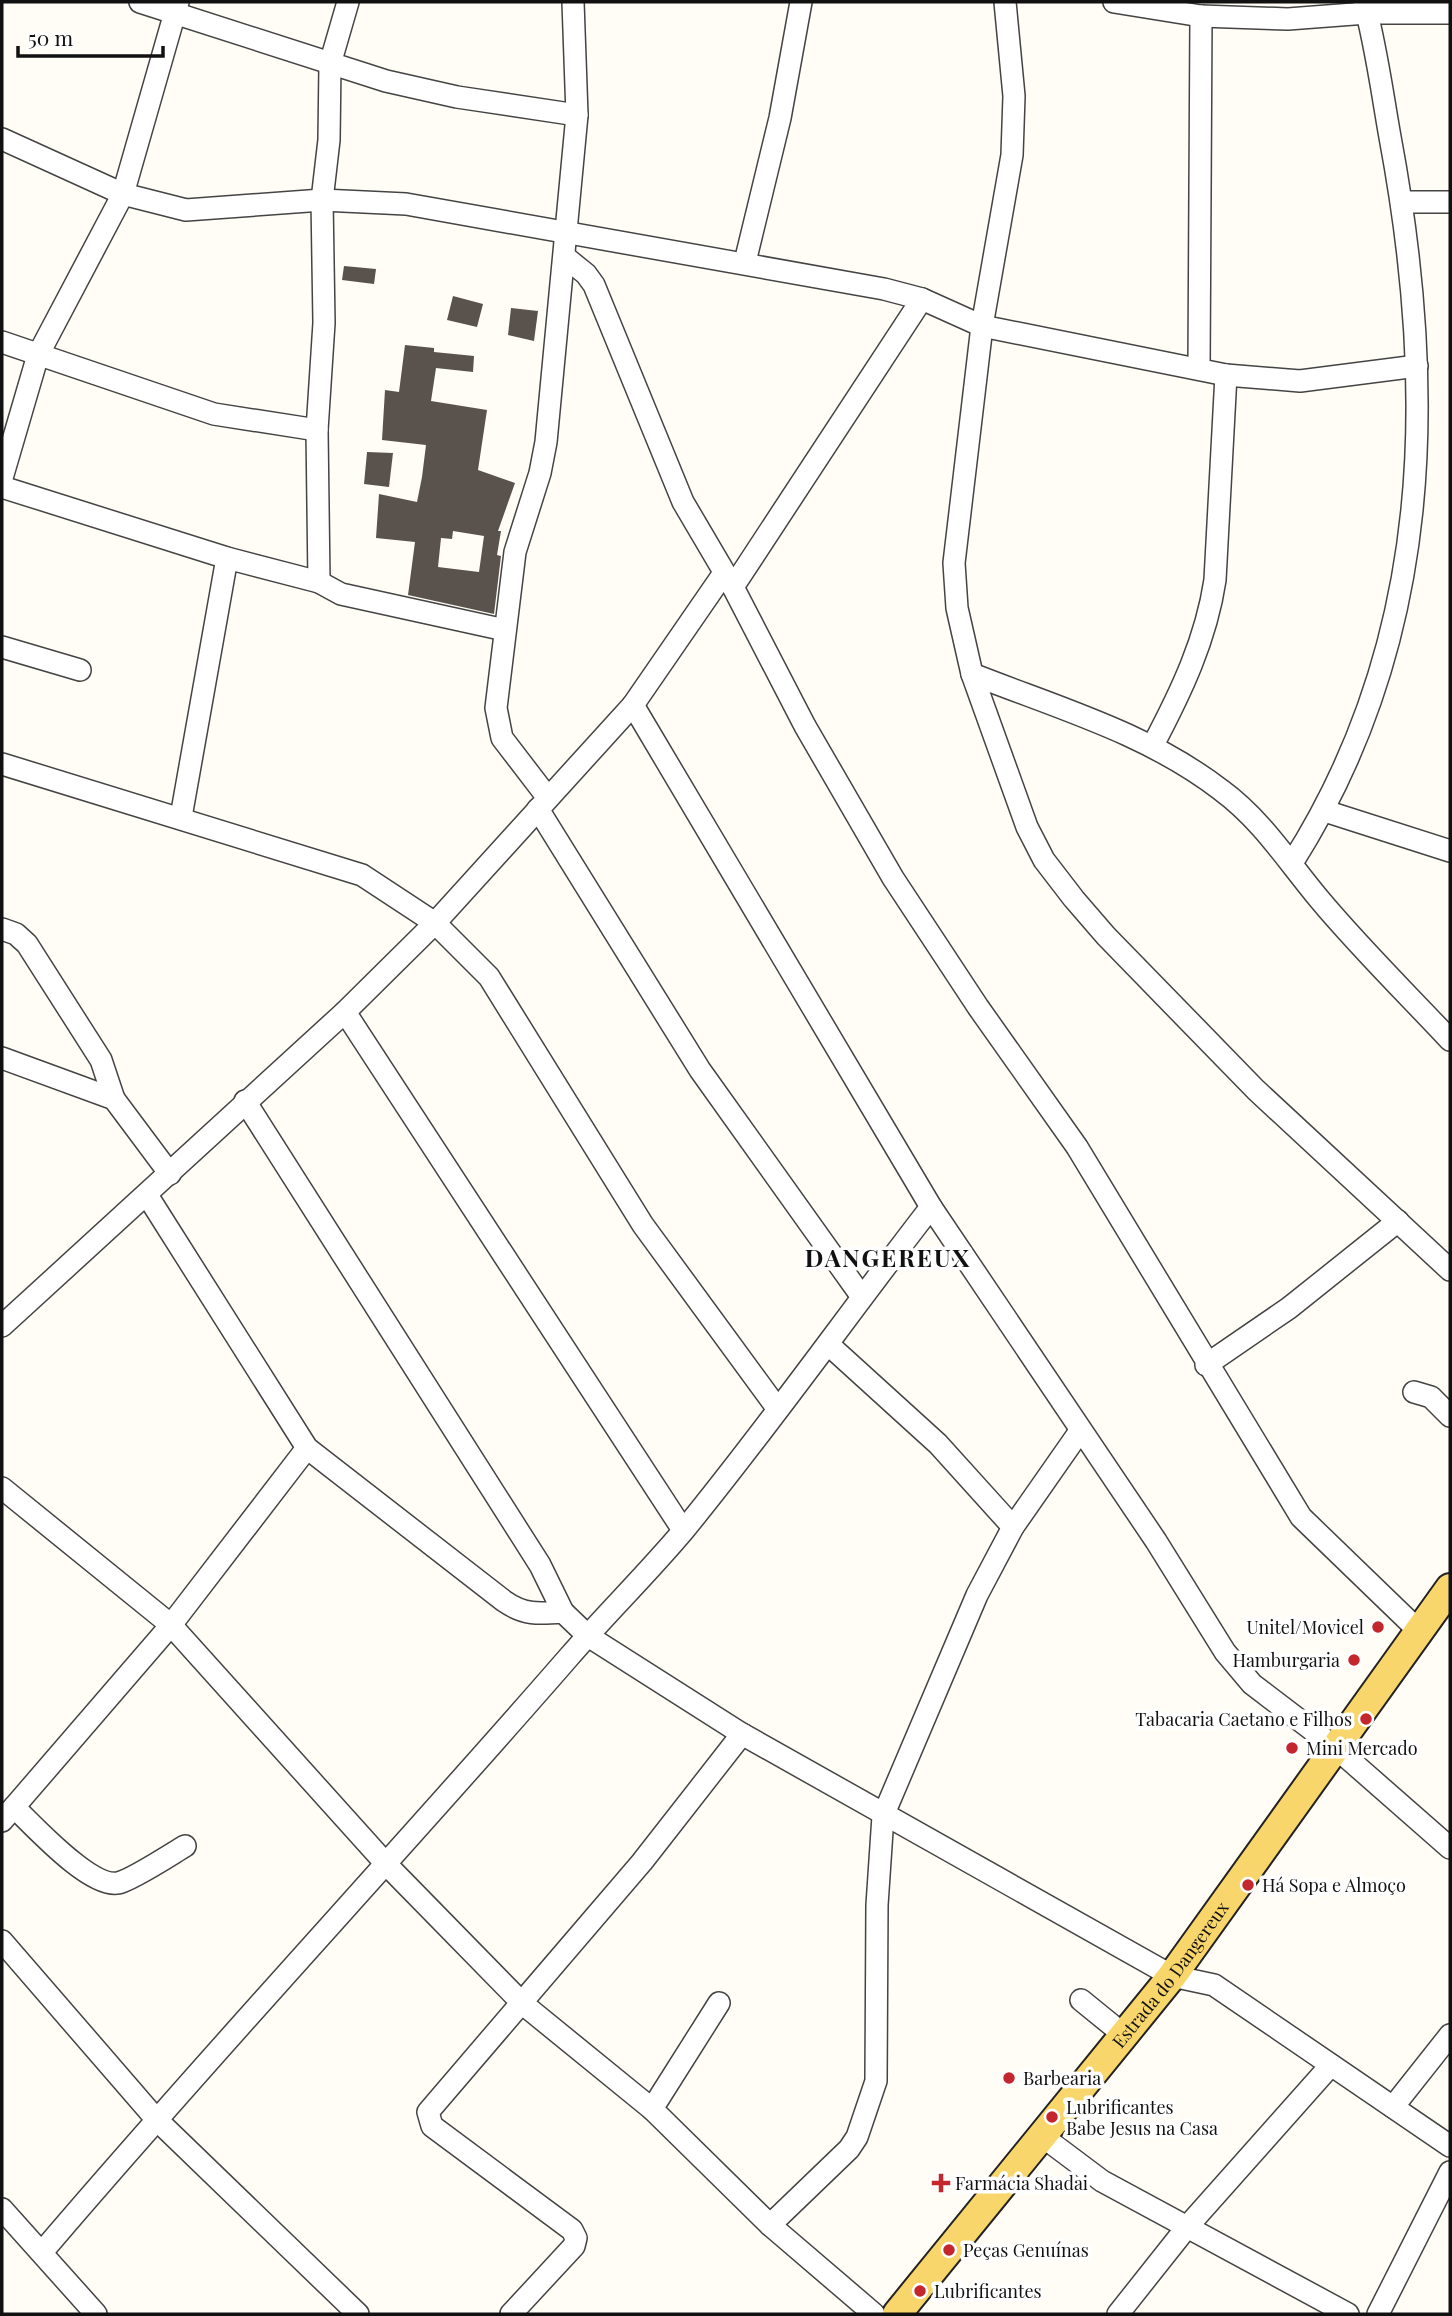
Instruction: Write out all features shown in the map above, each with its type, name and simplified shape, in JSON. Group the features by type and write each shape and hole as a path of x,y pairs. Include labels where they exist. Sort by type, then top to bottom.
{"main road":[{"name":"Estrada do Dangereux","path":"897,2314 1172,1976 1450,1588"}],"street":[{"path":"140,2 177,8 330,64 457,97 577,115"},
{"path":"319,583 317,430 324,323 322,200 330,140 330,64 348,2"},
{"path":"573,2 577,115 546,442 540,473 515,552 497,724 513,756 700,1070 862,1297"},
{"path":"745,262 780,118 801,2"},
{"path":"1004,2 1014,96 1012,155 982,326 954,563 957,608 972,674 1027,828 1044,860 1074,899 1256,1090 1450,1270"},
{"path":"1114,2 1200,16 1288,19 1366,7 1450,13"},
{"path":"1292,863 1325,811 1379,683 1402,583 1418,442 1417,366 1402,202 1366,7"},
{"path":"2,478 38,355 123,194 177,8"},
{"path":"1199,368 1200,16"},
{"path":"2,139 123,194 186,210 322,200 406,204 567,234 745,262 922,299 982,326 1226,375 1300,381 1417,366"},
{"path":"1402,202 1450,202"},
{"path":"565,257 586,274 594,285 679,492 804,726 893,878 978,1007 1077,1147 1206,1365 1306,1524 1420,1632"},
{"path":"2,1326 345,1012 435,923 633,705 728,580 922,299"},
{"path":"2,342 214,414 317,430"},
{"path":"1153,746 1180,695 1210,612 1215,580 1226,375"},
{"path":"2,487 227,558 319,583 341,594 505,630"},
{"path":"181,817 227,558"},
{"path":"2,647 80,670"},
{"path":"972,674 1109,725 1153,746 1221,789 1292,863 1344,928 1450,1040"},
{"path":"633,705 932,1207 1156,1541 1238,1670 1251,1684 1336,1748 1450,1848"},
{"path":"2,764 362,874 435,923 489,977 643,1225 777,1408"},
{"path":"1325,811 1450,851"},
{"path":"2,929 16,934 27,944 101,1060 114,1099 170,1174"},
{"path":"345,1012 683,1530"},
{"path":"2,1058 114,1099"},
{"path":"245,1101 540,1565 563,1612 588,1636 741,1734 883,1816 1172,1976 1214,1985 1450,2146"},
{"path":"147,1195 307,1448 518,1611 532,1615 563,1612"},
{"path":"43,2251 156,2119 387,1866 683,1530 829,1345 862,1297 932,1207"},
{"path":"1206,1365 1289,1308 1398,1221"},
{"path":"829,1345 938,1444 1013,1527"},
{"path":"1414,1392 1431,1397 1450,1416"},
{"path":"770,2225 849,2148 857,2137 872,2099 878,2044 877,1905 883,1816 977,1595 1013,1527 1080,1431"},
{"path":"185,1846 117,1883 98,1880 8,1814 171,1625 307,1448"},
{"path":"2,1488 171,1625 387,1866 523,2004 652,2109 770,2225 874,2314"},
{"path":"511,2314 574,2246 576,2238 572,2230 432,2126 428,2119 431,2108 523,2004 642,1862 741,1734"},
{"path":"2,1941 156,2119 358,2314"},
{"path":"1081,2000 1124,2035"},
{"path":"652,2109 719,2003"},
{"path":"1393,2107 1450,2035"},
{"path":"1118,2314 1187,2227 1331,2065"},
{"path":"1042,2136 1102,2181 1348,2314"},
{"path":"1378,2314 1450,2172"},
{"path":"2,2209 43,2251 96,2314"}],"building":[{"path":"344,266 376,269 374,284 342,280"},
{"path":"453,296 483,304 477,327 447,320"},
{"path":"511,308 538,311 534,341 508,335"},
{"path":"405,345 434,348 434,352 474,356 473,372 436,368 431,401 487,410 478,470 515,483 498,531 501,531 497,555 501,556 494,614 408,595 415,542 376,538 379,494 417,502 422,477 426,445 382,440 385,390 399,392","holes":["453,531 484,536 479,572 438,567 441,538 452,539"]},
{"path":"367,452 393,453 389,487 364,484"}],"place":[{"name":"Unitel/Movicel","path":"1378,1627"},
{"name":"Hamburgaria","path":"1354,1660"},
{"name":"Tabacaria Caetano e Filhos","path":"1366,1719"},
{"name":"Mini Mercado","path":"1292,1748"},
{"name":"Há Sopa e Almoço","path":"1248,1885"},
{"name":"Barbearia","path":"1009,2078"},
{"name":"Lubrificantes Babe Jesus na Casa","path":"1052,2117"},
{"name":"Farmácia Shadai","path":"941,2183"},
{"name":"Peças Genuínas","path":"949,2250"},
{"name":"Lubrificantes","path":"920,2291"}],"district":[{"name":"DANGEREUX","path":"888,1257"}]}
